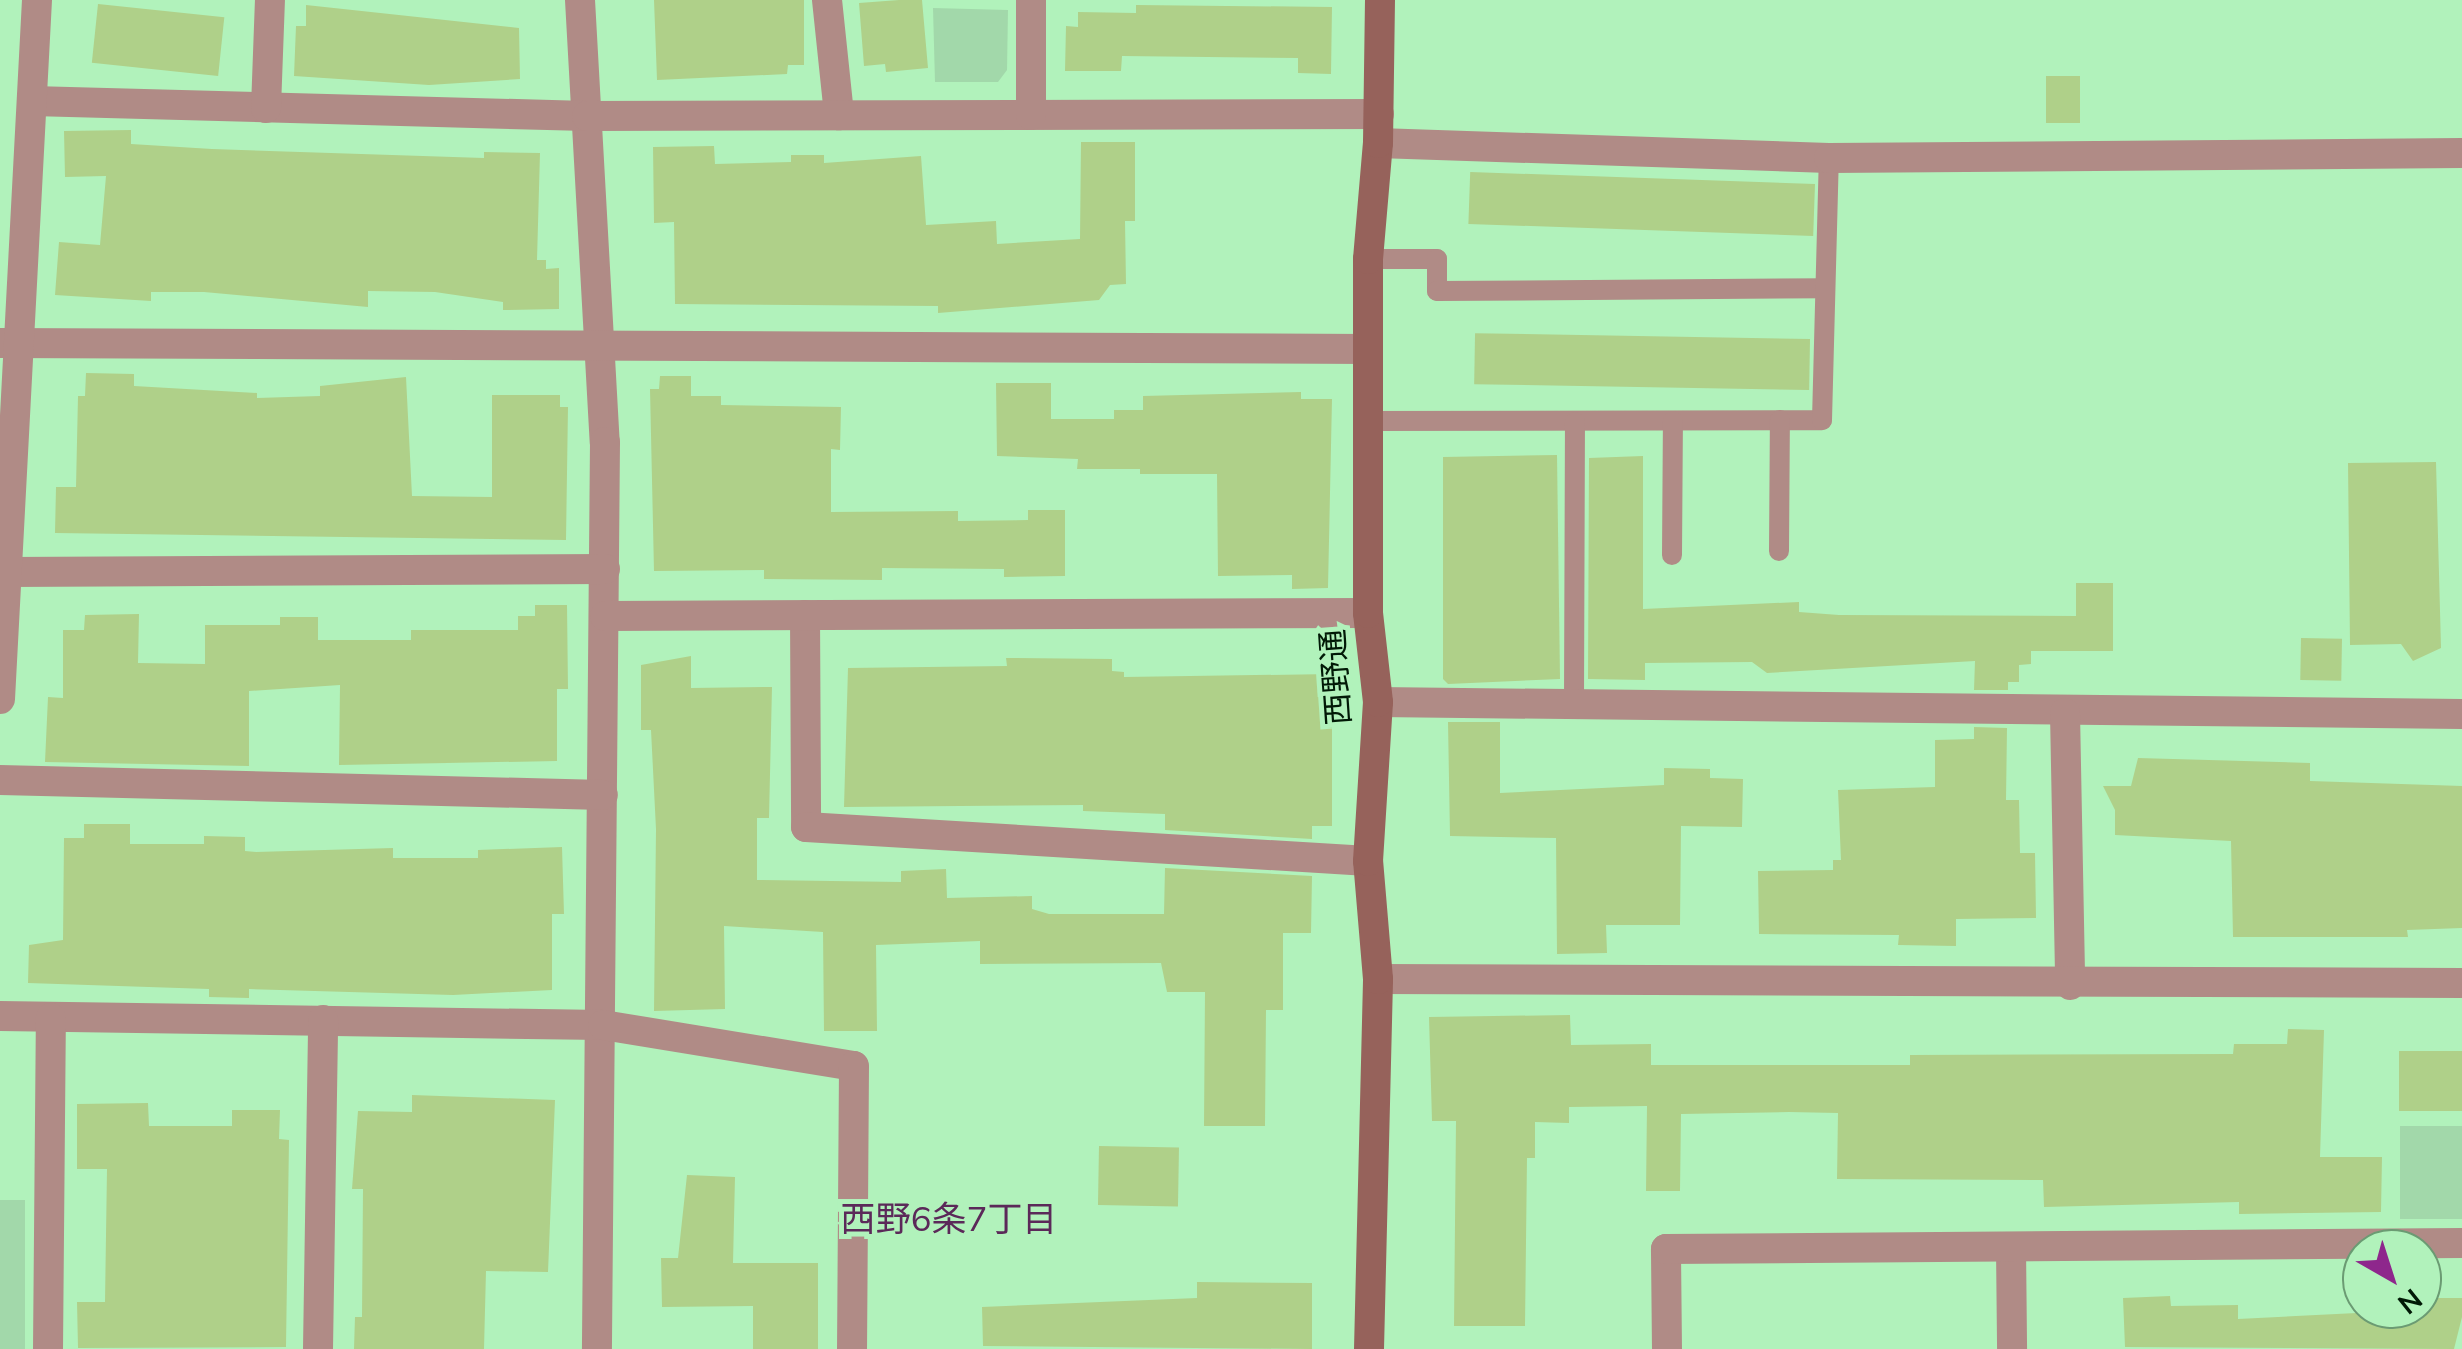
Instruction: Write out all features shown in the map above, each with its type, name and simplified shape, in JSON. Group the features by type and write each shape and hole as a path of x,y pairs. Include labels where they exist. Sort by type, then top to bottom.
{"street":[{"path":"0,698 8,572 10,343 38,0"},
{"path":"266,108 270,0"},
{"path":"580,0 600,344 605,569 597,1349"},
{"path":"827,0 839,116"},
{"path":"1030,115 1032,0"},
{"name":"西野通","path":"1369,1349 1378,979 1368,861 1378,702 1368,613 1368,259 1379,129 1380,0"},
{"path":"32,102 587,116 1030,115 1379,129 1829,158 2462,153"},
{"path":"10,343 1368,349"},
{"path":"8,572 605,569"},
{"path":"604,616 1368,613"},
{"path":"805,615 806,827 1368,861"},
{"path":"1378,702 1574,701 2065,713 2462,714"},
{"path":"2065,713 2070,985"},
{"path":"0,780 604,795"},
{"path":"1378,979 2070,985 2462,983"},
{"path":"0,1016 603,1026 854,1066 852,1349"},
{"path":"48,1349 50,1018"},
{"path":"318,1349 323,1020"},
{"path":"1667,1349 1666,1250 2462,1243"},
{"path":"2011,1247 2012,1349"}],"lane":[{"path":"1368,421 1822,420 1829,158"},
{"path":"1368,259 1437,258 1437,291 1826,288"},
{"path":"1779,551 1780,420"},
{"path":"1672,555 1673,421"},
{"path":"1574,701 1575,422"}],"green space":[{"path":"933,8 1008,10 1007,70 998,82 935,82"},
{"path":"2400,1126 2462,1126 2462,1219 2400,1219"},
{"path":"0,1200 25,1200 25,1349 0,1349"}],"building":[{"path":"654,0 804,0 804,65 788,65 787,74 657,80"},
{"path":"922,0 928,68 886,72 885,64 864,66 859,3"},
{"path":"98,4 224,17 218,76 92,63"},
{"path":"306,5 519,28 520,79 429,85 294,76 296,26 306,26"},
{"path":"1136,5 1332,7 1331,74 1298,73 1298,58 1122,56 1121,71 1065,71 1066,26 1078,27 1078,12 1136,13"},
{"path":"2046,76 2080,76 2080,123 2046,123"},
{"path":"131,130 131,144 212,149 484,158 484,152 540,153 537,260 546,260 546,269 559,268 559,309 503,310 503,302 435,292 368,291 368,307 204,292 151,292 151,301 55,295 59,242 100,245 106,176 65,177 64,131"},
{"path":"1081,142 1135,142 1135,221 1125,221 1126,284 1110,285 1099,300 938,313 938,306 675,304 674,222 654,223 653,147 714,146 715,164 791,162 791,155 824,155 824,163 921,156 926,225 996,221 997,244 1080,239"},
{"path":"1470,172 1815,184 1813,236 1468,224"},
{"path":"1475,333 1810,339 1809,390 1474,384"},
{"path":"86,373 134,374 134,386 257,393 257,398 320,396 320,386 406,377 412,496 492,497 492,395 560,395 560,407 568,407 566,540 55,533 56,487 76,487 78,396 85,396"},
{"path":"660,376 691,376 691,396 721,396 721,405 841,407 840,450 831,449 831,512 958,511 958,521 1028,520 1028,510 1065,510 1065,576 1004,577 1004,569 882,568 882,580 764,579 764,570 654,571 650,389 659,389"},
{"path":"996,383 1051,383 1051,419 1114,419 1114,410 1143,410 1143,396 1301,392 1301,399 1332,399 1328,588 1292,589 1292,575 1218,576 1217,474 1077,469 1078,459 997,456"},
{"path":"1557,455 1560,679 1448,684 1443,679 1443,457"},
{"path":"1643,456 1643,609 1799,602 1799,612 1839,615 2076,616 2076,583 2113,583 2113,651 2031,651 2031,664 2019,665 2019,682 2008,682 2008,690 1974,690 1975,661 1767,673 1752,662 1645,663 1645,680 1588,679 1589,458"},
{"path":"2436,462 2441,648 2413,661 2401,644 2350,645 2348,463"},
{"path":"535,605 567,605 568,689 557,689 557,761 339,765 340,685 249,691 249,766 45,762 48,697 63,698 63,630 84,630 85,615 139,614 138,663 205,664 205,625 280,625 280,617 318,617 318,640 411,640 411,630 518,630 518,616 535,616"},
{"path":"2301,638 2342,639 2341,681 2300,680"},
{"path":"691,656 691,688 772,687 769,818 757,818 757,880 901,882 901,871 946,869 947,898 1032,896 1032,909 1049,914 1164,914 1165,868 1312,876 1311,933 1283,933 1283,1010 1266,1010 1265,1126 1204,1126 1205,992 1167,992 1161,963 980,964 980,941 876,945 877,1031 824,1031 823,932 724,926 725,1009 654,1011 656,829 651,730 641,730 641,665"},
{"path":"1006,658 1112,659 1112,671 1124,672 1124,677 1332,674 1332,826 1312,826 1312,839 1165,830 1165,814 1083,811 1083,805 844,807 848,668 1007,666"},
{"path":"1448,722 1500,722 1500,793 1664,785 1664,768 1710,769 1710,778 1743,779 1742,827 1681,826 1680,925 1606,925 1607,953 1557,954 1556,838 1450,836"},
{"path":"1974,727 2007,728 2006,800 2019,800 2020,853 2035,853 2036,918 1956,919 1956,946 1898,945 1899,935 1759,934 1758,871 1833,870 1833,860 1841,860 1838,790 1935,787 1935,740 1974,739"},
{"path":"2138,758 2310,763 2310,781 2462,786 2462,928 2407,930 2408,937 2233,937 2231,841 2115,835 2115,810 2103,786 2131,786"},
{"path":"84,824 130,824 130,844 204,844 204,836 245,837 245,851 256,852 393,848 393,858 478,858 478,850 562,847 564,914 552,914 552,990 453,995 249,989 249,998 209,997 209,989 28,983 29,945 63,940 64,838 84,838"},
{"path":"1570,1015 1571,1045 1651,1044 1651,1065 1910,1065 1910,1055 2233,1054 2234,1044 2287,1044 2288,1029 2324,1030 2320,1157 2382,1157 2381,1212 2239,1214 2239,1202 2044,1207 2043,1180 1837,1179 1838,1113 1681,1114 1680,1191 1646,1191 1647,1106 1569,1107 1569,1123 1535,1122 1535,1158 1527,1158 1525,1326 1454,1326 1456,1121 1432,1121 1429,1017"},
{"path":"2399,1051 2462,1051 2462,1111 2399,1111"},
{"path":"412,1095 555,1100 548,1272 486,1271 484,1349 354,1349 355,1317 362,1317 363,1189 352,1189 358,1111 412,1112"},
{"path":"148,1103 149,1126 232,1126 232,1110 280,1110 279,1139 289,1140 286,1347 78,1348 77,1302 105,1302 107,1169 77,1169 77,1104"},
{"path":"1099,1146 1179,1147 1178,1206 1098,1205"},
{"path":"687,1175 735,1177 733,1263 818,1263 818,1349 753,1349 753,1306 662,1307 661,1258 678,1258"},
{"path":"1197,1282 1312,1283 1312,1349 983,1346 982,1307 1197,1298"},
{"path":"2170,1296 2171,1306 2238,1305 2238,1319 2342,1313 2342,1329 2442,1329 2442,1298 2462,1298 2462,1317 2454,1349 2125,1347 2123,1298"}],"district":[{"name":"西野6条7丁目","path":"949,1220"}]}
